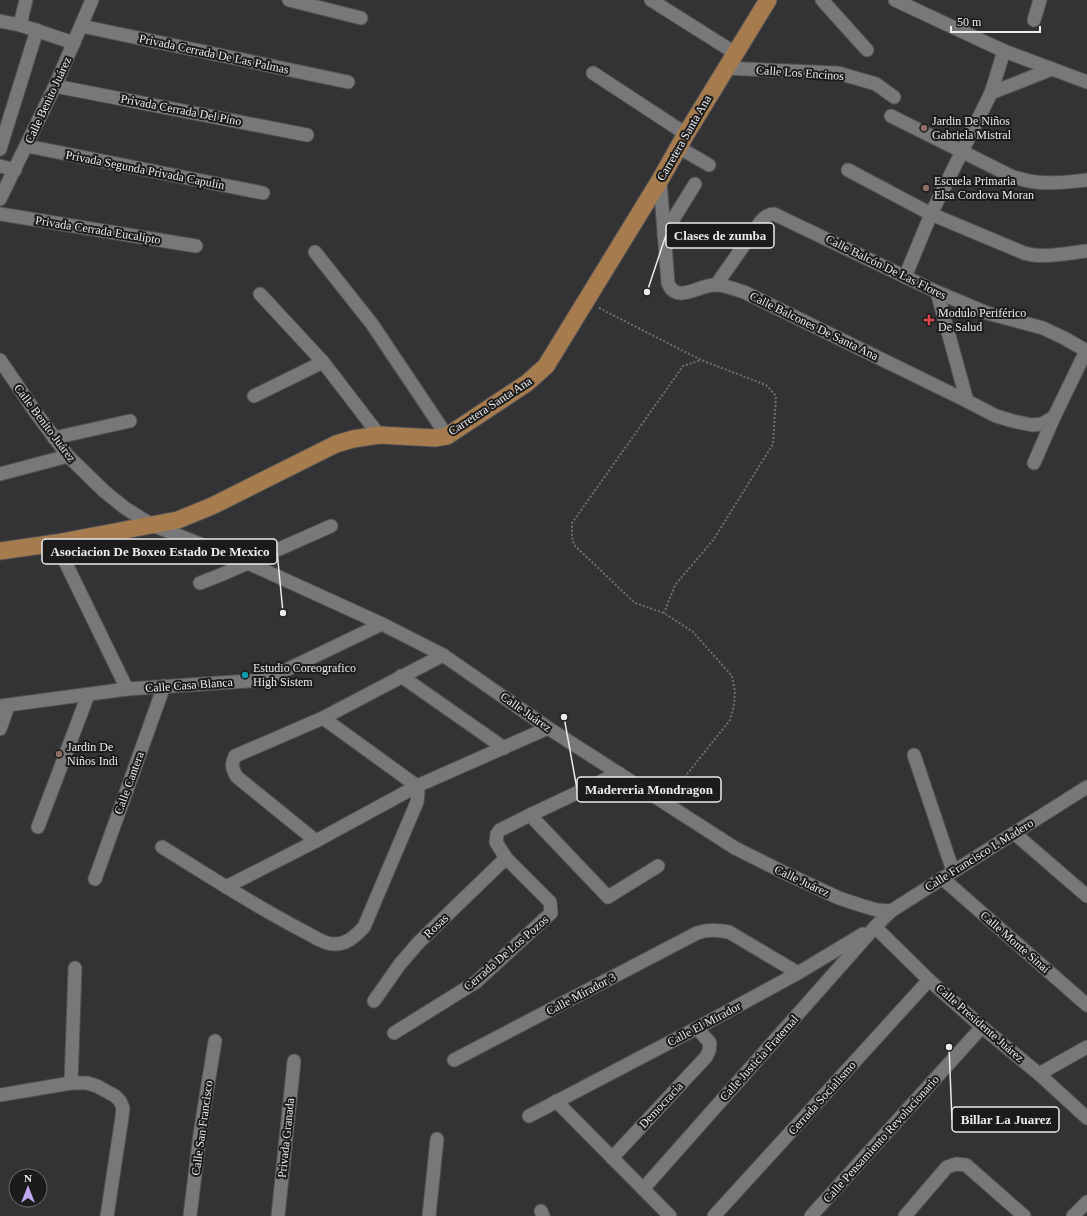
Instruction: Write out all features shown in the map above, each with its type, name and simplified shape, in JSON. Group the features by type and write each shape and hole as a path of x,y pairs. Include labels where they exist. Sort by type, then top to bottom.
{"main road":[{"name":"Carretera Santa Ana","path":"0,551 178,520 212,506 336,444 353,439 378,435 435,438 447,436 470,422 537,375 546,366 660,180 725,68 768,0"}],"street":[{"path":"20,25 26,0"},
{"name":"Calle Benito Juárez","path":"0,199 55,86 92,0"},
{"path":"289,0 361,18"},
{"path":"651,0 735,53"},
{"path":"822,0 867,50"},
{"path":"895,0 1004,51 1087,82"},
{"path":"1034,20 1040,0"},
{"path":"0,21 37,30 74,43"},
{"name":"Privada Cerrada De Las Palmas","path":"81,26 348,82"},
{"path":"0,149 37,30"},
{"path":"905,277 931,214 991,93 1004,51"},
{"name":"Calle Los Encinos","path":"725,68 838,73 876,84 894,97"},
{"path":"991,93 1052,69"},
{"path":"593,73 682,140 709,165"},
{"name":"Privada Cerrada Del Pino","path":"55,86 307,135"},
{"path":"891,116 1026,182 1041,184 1087,180"},
{"name":"Privada Segunda Privada Capulín","path":"27,146 263,193"},
{"path":"0,166 14,170"},
{"path":"848,170 931,214 1028,255 1044,256 1087,251"},
{"name":"Calle Balcones De Santa Ana","path":"660,180 668,283 672,290 679,294 684,294 716,285 730,287 744,292 996,416 1032,424 1042,424 1054,417"},
{"path":"664,234 696,184"},
{"name":"Privada Cerrada Eucalipto","path":"0,214 196,246"},
{"name":"Calle Balcón De Las Flores","path":"716,285 761,221 770,214 778,215 937,292 987,313 1043,328 1064,338 1087,351 1054,417 1034,463"},
{"path":"314,252 372,324 447,436"},
{"path":"937,292 967,401"},
{"path":"260,294 324,362 378,435"},
{"name":"Calle Benito Juárez","path":"0,360 68,456 104,491 125,508 152,525"},
{"path":"254,396 324,362"},
{"path":"54,438 130,421"},
{"path":"0,474 68,456"},
{"name":"Calle Juárez","path":"152,525 248,563 382,624 443,655 548,728 736,848 839,898 878,910 891,911"},
{"path":"200,583 330,526"},
{"path":"56,542 126,689"},
{"name":"Calle Casa Blanca","path":"4,706 126,689 265,680 382,624"},
{"path":"316,841 236,777 232,768 232,762 235,756 323,718 443,655"},
{"path":"401,676 504,748"},
{"name":"Calle Cantera","path":"94,879 164,686"},
{"path":"38,827 88,695"},
{"path":"0,729 4,706"},
{"path":"162,847 226,887 298,928 331,944 341,944 352,939 364,927 417,802 418,793 416,786 323,718"},
{"path":"226,887 316,841 416,786 548,728"},
{"path":"914,755 948,875"},
{"path":"506,858 496,842 496,834 500,830 619,773"},
{"name":"Calle Francisco I. Madero","path":"875,927 891,911 1087,786"},
{"path":"530,815 608,897 658,866"},
{"path":"1014,833 1087,896"},
{"name":"Cerrada De Los Pozos","path":"394,1033 476,982 551,914 550,902 506,858"},
{"name":"Rosas","path":"374,1001 400,964 419,942 506,858"},
{"name":"Calle Monte Sinaí","path":"948,875 1087,1005"},
{"name":"Calle El Mirador","path":"529,1116 798,973 875,927"},
{"name":"Calle Presidente Juárez","path":"875,927 929,980 982,1027 1039,1074 1087,1118"},
{"name":"Calle Justicia Fraternal","path":"643,1189 875,927"},
{"name":"Calle Mirador 3","path":"454,1060 697,933 707,930 729,932 798,973"},
{"path":"71,1083 75,968"},
{"name":"Cerrada Socialismo","path":"714,1216 929,980"},
{"name":"Calle Pensamiento Revolucionario","path":"811,1216 982,1027"},
{"name":"Democracia","path":"612,1158 706,1057 709,1051 710,1043 697,1028"},
{"name":"Calle San Francisco","path":"190,1216 200,1134 215,1041"},
{"path":"1039,1074 1087,1047"},
{"name":"Privada Granada","path":"278,1216 294,1061"},
{"path":"0,1095 71,1083 86,1083 97,1086 115,1096 120,1101 123,1108 122,1117 106,1216"},
{"path":"556,1101 670,1216"},
{"path":"429,1216 437,1139"},
{"path":"905,1216 947,1167 956,1164 966,1165 1024,1216"},
{"path":"1073,1216 1087,1202"}],"path":[{"path":"586,301 701,360 766,385 776,396 772,444 714,539 675,585 664,613"},
{"path":"664,802 730,720 736,691 732,676 692,632 664,613 635,603 574,546 572,537 572,523 683,366 701,360"}],"place":[{"name":"Jardin De Niños Gabriela Mistral","path":"924,128"},
{"name":"Escuela Primaria Elsa Cordova Moran","path":"926,188"},
{"name":"Clases de zumba","path":"647,292"},
{"name":"Modulo Periférico De Salud","path":"929,320"},
{"name":"Asociacion De Boxeo Estado De Mexico","path":"283,613"},
{"name":"Estudio Coreografico High Sistem","path":"245,675"},
{"name":"Madereria Mondragon","path":"564,717"},
{"name":"Jardin De Niños Indi","path":"59,754"},
{"name":"Billar La Juarez","path":"949,1047"}]}
